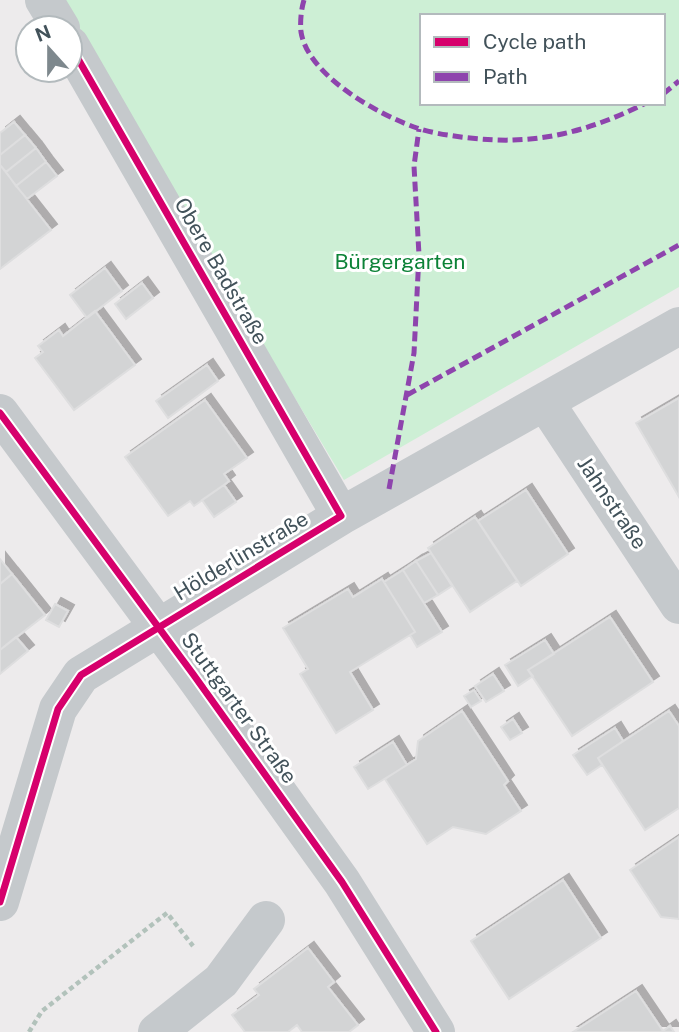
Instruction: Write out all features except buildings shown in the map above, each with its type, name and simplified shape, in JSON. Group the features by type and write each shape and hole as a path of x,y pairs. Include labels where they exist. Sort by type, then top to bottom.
{"street":[{"name":"Obere Badstraße","path":"84,68 341,516"},
{"name":"Hölderlinstraße","path":"0,902 58,709 81,675 341,516 679,326"},
{"name":"Jahnstraße","path":"545,402 679,605"},
{"name":"Stuttgarter Straße","path":"0,413 158,626 342,882 436,1032"},
{"path":"157,1032 221,981 266,920"}],"path":[{"path":"29,1032 42,1011 166,912 221,981"}],"green space":[{"name":"Bürgergarten","path":"66,0 679,0 679,287 344,480 84,46 84,14 65,14 59,4"}],"marked path":[{"path":"304,0 301,32 306,48 317,64 347,92 365,104 417,128 478,139 530,139 581,129 642,105"},
{"path":"665,92 679,81"},
{"path":"389,489 414,353 419,255 414,166 419,129"},
{"path":"407,395 679,245"}],"cycle path":[{"path":"0,902 58,709 81,675 341,516 84,69"},
{"path":"0,413 193,674 342,882 436,1032"}]}
